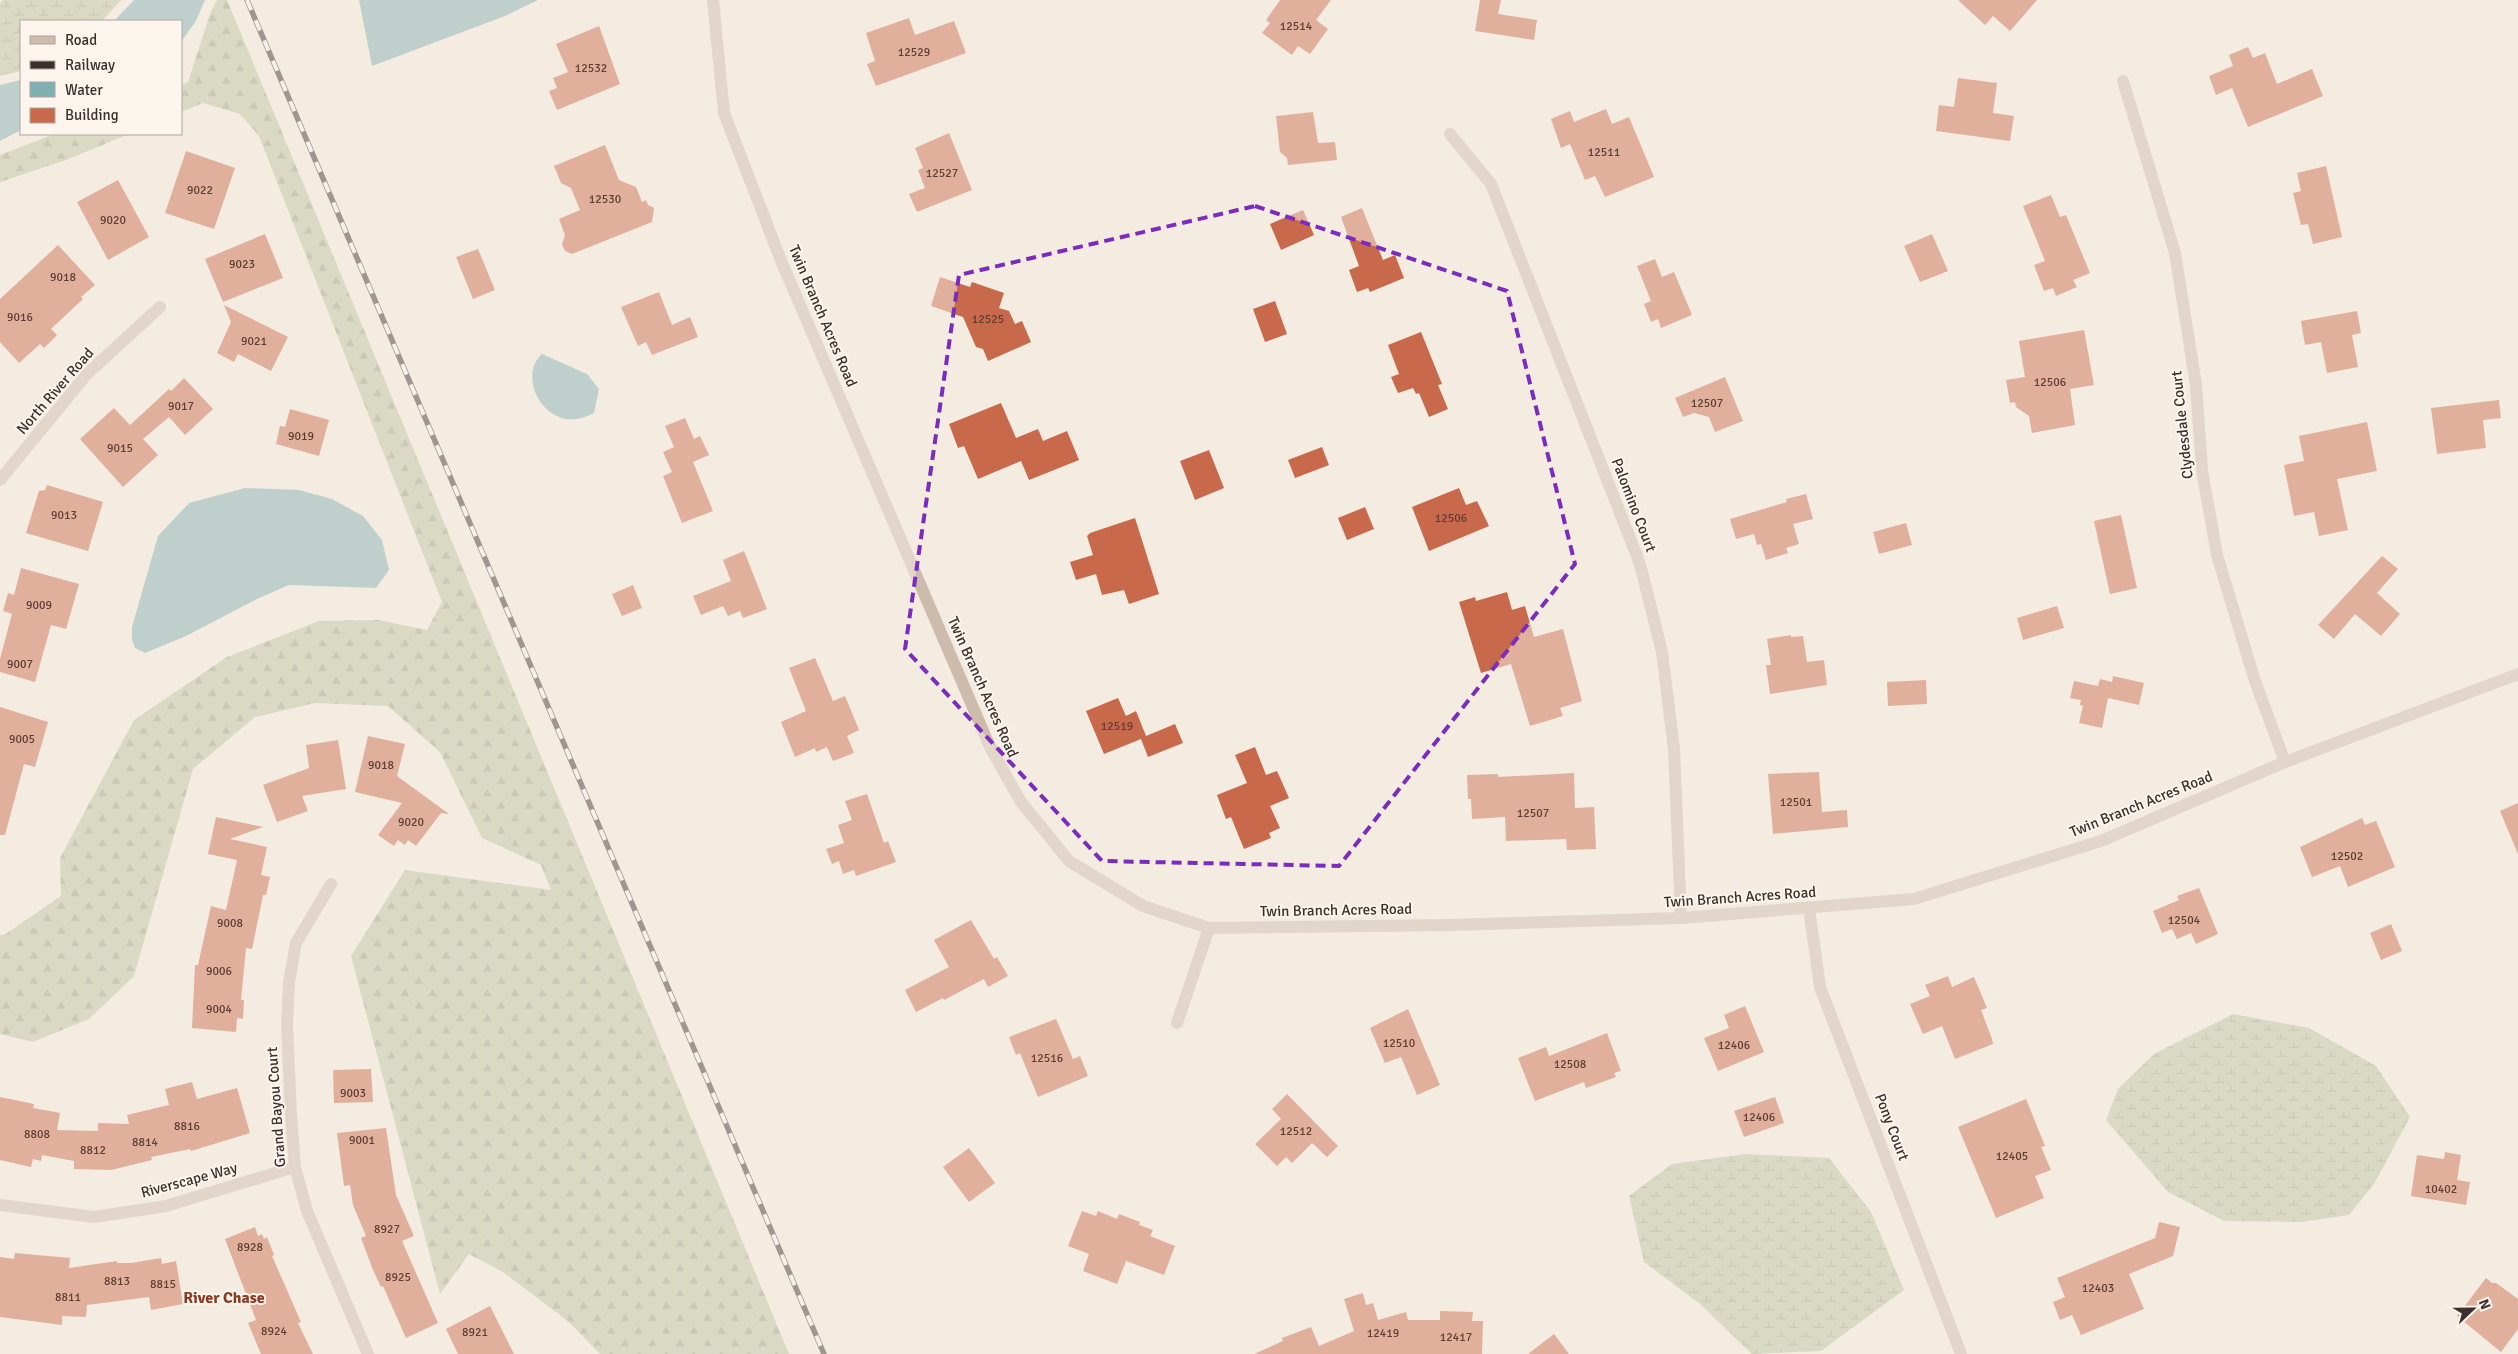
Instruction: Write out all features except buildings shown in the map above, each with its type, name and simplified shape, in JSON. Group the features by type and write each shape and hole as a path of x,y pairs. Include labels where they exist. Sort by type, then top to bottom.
{"street":[{"name":"Twin Branch Acres Road","path":"713,0 724,112 782,263 990,747 1021,802 1069,861 1143,906 1209,928 1450,925 1681,918 1914,900 2101,841 2285,762 2518,674"},
{"name":"Clydesdale Court","path":"2123,80 2175,253 2196,385 2202,470 2217,554 2255,681 2285,762"},
{"name":"Palomino Court","path":"1450,134 1491,184 1638,556 1662,652 1672,731 1681,918"},
{"name":"North River Road","path":"0,480 87,374 160,306"},
{"name":"Grand Bayou Court","path":"331,884 296,943 289,982 287,1024 295,1167 307,1211 368,1354"},
{"name":"Pony Court","path":"1809,908 1820,987 1961,1354"},
{"path":"1177,1023 1209,928"},
{"name":"Riverscape Way","path":"0,1205 94,1217 166,1206 295,1167"}],"highlighted area":[{"path":"1255,206 1507,291 1575,564 1339,866 1102,861 905,649 959,275"}],"green space":[{"path":"3,0 121,0 103,20 20,20 20,71 0,76 0,3"},
{"path":"217,0 227,0 789,1354 600,1354 569,1322 503,1272 469,1254 440,1294 351,956 405,870 551,890 541,865 482,838 440,752 388,706 315,703 255,717 193,769 134,976 89,1019 33,1042 0,1034 0,935 4,935 61,896 60,858 134,720 227,657 319,621 378,620 427,630 442,602 259,136 240,114 203,103 182,112 182,85 188,82 210,14"},
{"path":"51,135 127,135 66,160 0,182 0,155"},
{"path":"2233,1014 2309,1028 2376,1066 2410,1117 2374,1184 2349,1215 2301,1222 2224,1221 2168,1192 2106,1120 2118,1089 2154,1054"},
{"path":"1745,1154 1829,1158 1871,1212 1904,1290 1821,1351 1752,1354 1700,1304 1644,1262 1629,1196 1672,1164"}],"water":[{"path":"134,0 205,0 196,21 182,41 182,20 115,20"},
{"path":"359,0 538,0 505,16 372,66"},
{"path":"20,80 20,131 0,141 0,85"},
{"path":"542,354 587,374 599,389 594,413 577,419 563,418 550,412 541,402 534,390 532,377 535,364"},
{"path":"245,488 299,490 332,499 363,516 382,540 389,570 376,588 289,585 257,599 186,636 145,653 135,648 132,640 132,627 158,536 189,503"}],"railway":[{"path":"247,0 824,1354"}],"district":[{"name":"River Chase","path":"224,1298"}]}
